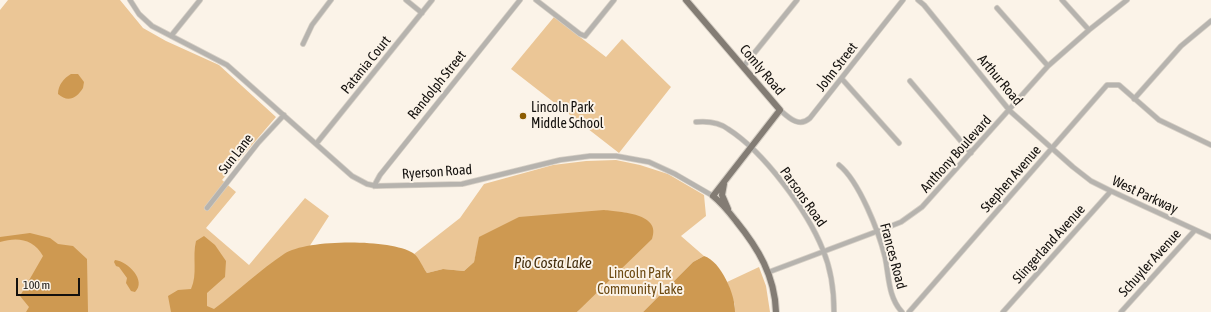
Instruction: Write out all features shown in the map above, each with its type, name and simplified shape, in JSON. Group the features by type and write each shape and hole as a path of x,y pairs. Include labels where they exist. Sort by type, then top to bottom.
{"main road":[{"name":"Comly Road","path":"686,0 780,110 713,196"},
{"path":"724,182 722,191 723,198 738,224"},
{"name":"Ryerson Road","path":"713,196 738,224 757,249 769,272 774,292 776,312"}],"street":[{"name":"Ryerson Road","path":"130,0 145,20 171,36 227,65 352,176 367,184 374,186 399,187 462,184 560,160 590,156 616,156 649,162 675,174 713,196"},
{"path":"171,36 200,0"},
{"path":"304,44 307,32 331,0"},
{"path":"406,0 422,13"},
{"name":"Patania Court","path":"316,144 432,0"},
{"name":"Randolph Street","path":"374,186 380,175 520,0"},
{"path":"536,0 584,36 590,31 614,0"},
{"path":"743,67 797,0"},
{"name":"John Street","path":"780,110 798,123 806,122 842,79 903,0"},
{"name":"Arthur Road","path":"918,0 924,5 1009,110 1073,167"},
{"path":"1062,0 1089,30"},
{"name":"Anthony Boulevard","path":"769,272 901,222 922,207 1048,66 1089,30 1127,0"},
{"path":"997,8 1048,66"},
{"path":"1134,99 1180,46 1211,22"},
{"path":"842,79 899,143"},
{"path":"910,81 971,153"},
{"name":"Stephen Avenue","path":"909,312 1107,85 1119,85 1159,120 1211,145"},
{"name":"Sun Lane","path":"208,208 258,143 284,116"},
{"name":"Parsons Road","path":"696,122 706,121 728,128 761,156 802,209 823,251 831,277 834,312"},
{"name":"Frances Road","path":"839,165 845,169 860,195 877,232 885,257 890,289 895,303 902,312"},
{"name":"West Parkway","path":"1073,167 1091,181 1211,237"},
{"name":"Slingerland Avenue","path":"1003,312 1111,191"},
{"name":"Schuyler Avenue","path":"1121,312 1195,230"}],"green space":[{"path":"8,0 120,0 143,28 166,41 219,65 276,117 222,180 236,192 206,228 249,265 305,198 329,216 309,247 242,312 0,312 0,10"},
{"path":"554,17 606,57 622,39 671,87 619,153 511,69"},
{"name":"Lincoln Park Community Lake","path":"616,160 640,165 668,174 704,195 706,216 681,236 704,256 693,262 643,312 577,312 582,306 480,237 474,262 464,271 443,269 427,273 414,254 460,218 484,184 553,165 586,161"},
{"path":"759,267 766,286 770,312 735,312 735,305 727,282"}],"water":[{"path":"71,74 78,74 84,82 83,88 78,94 69,99 62,97 58,94 58,91 62,82"},
{"name":"Pio Costa Lake","path":"604,210 629,213 645,219 651,224 653,230 652,239 577,312 171,312 168,296 178,290 191,289 195,271 196,241 204,236 215,245 226,261 225,277 207,293 207,306 214,309 275,260 295,249 329,243 368,243 386,245 402,248 413,253 427,273 443,269 464,271 474,262 479,237 519,217"},
{"path":"30,233 50,238 58,244 73,246 87,259 88,312 26,312 29,307 20,296 43,256 35,246 30,243 19,240 7,240 0,242 0,237"},
{"path":"704,256 710,259 722,272 733,297 735,312 643,312 693,262"},
{"path":"115,260 125,264 134,272 139,282 138,288 135,292 131,291 126,283 127,278 119,267 116,266 114,262"}],"place":[{"name":"Lincoln Park Middle School","path":"523,116"}]}
